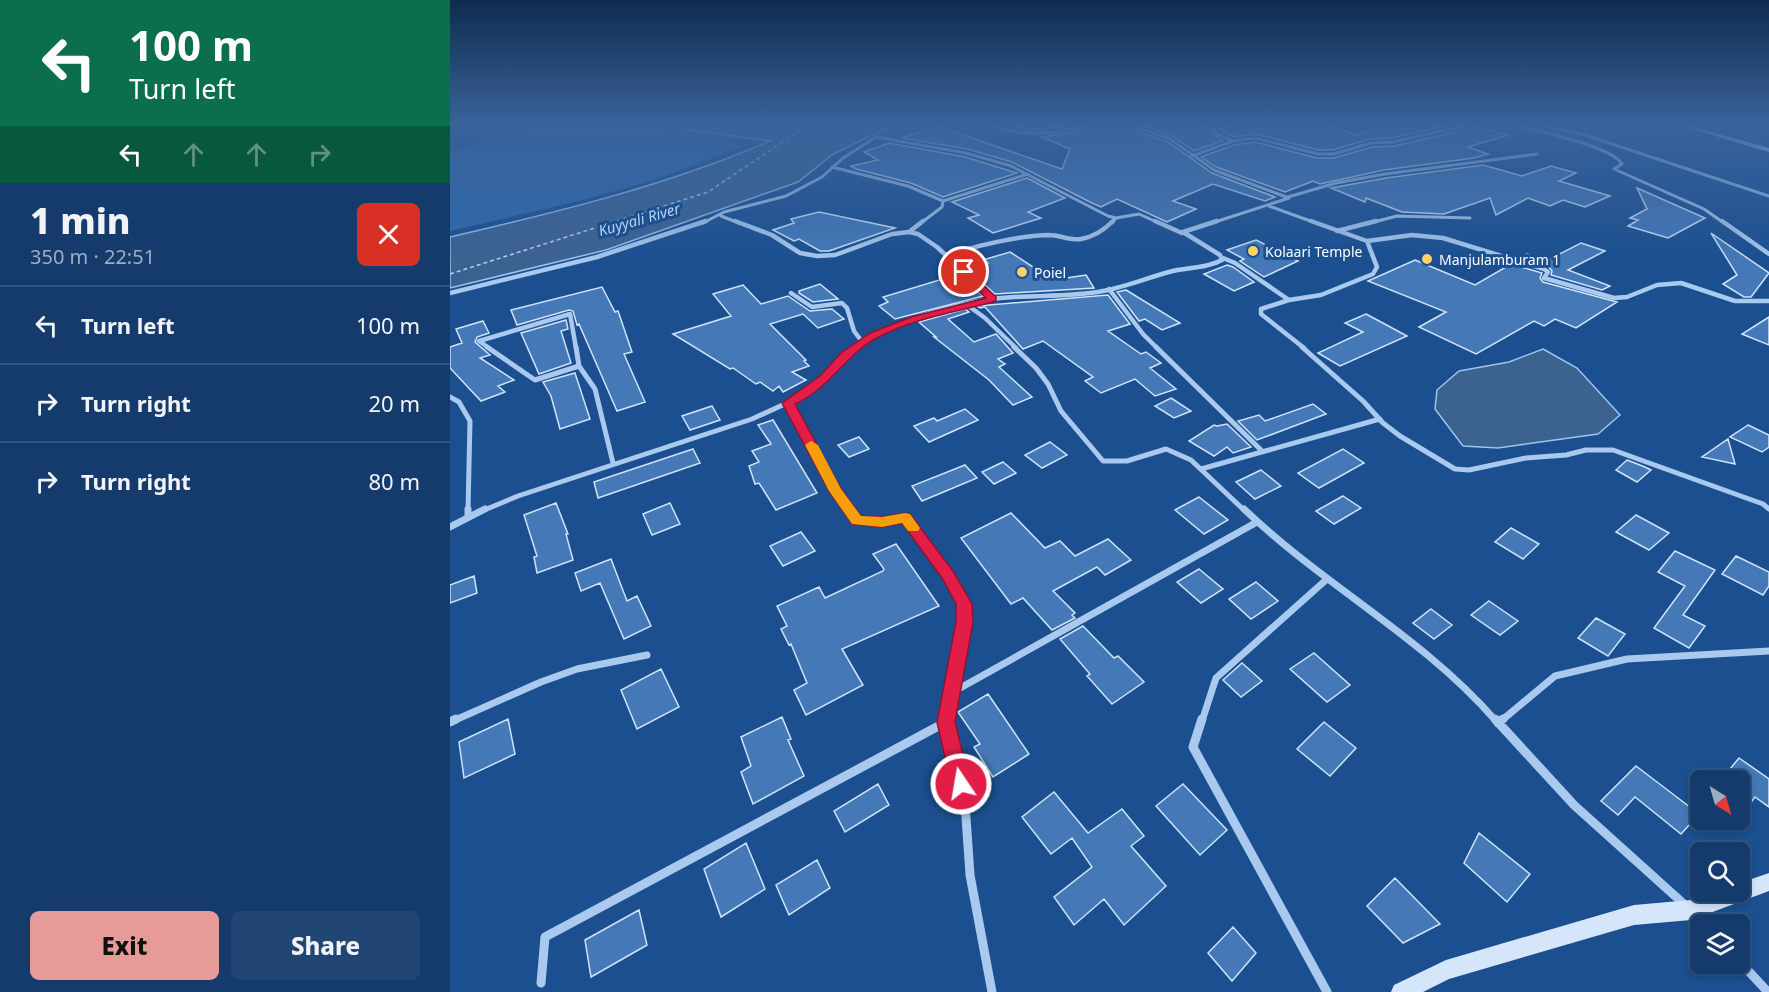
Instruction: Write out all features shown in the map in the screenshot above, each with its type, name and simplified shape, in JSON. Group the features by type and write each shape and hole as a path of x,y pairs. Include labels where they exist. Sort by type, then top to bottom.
{"main road":[{"path":"1703,914 1769,882"},
{"path":"1401,992 1446,970 1634,915 1690,917"}],"street":[{"path":"450,292 597,257 667,236 721,216 724,212 786,196 822,177 827,171"},
{"path":"852,171 908,186 943,201 1028,174"},
{"path":"1022,171 1108,216 1116,218 1139,214 1182,233 1216,252 1222,258 1235,263 1289,300"},
{"path":"1218,171 1288,197"},
{"path":"1182,233 1233,215 1288,200 1288,197 1318,187 1405,171"},
{"path":"1619,171 1704,209 1769,254"},
{"path":"909,232 942,207 943,201"},
{"path":"1269,205 1367,241 1412,235 1443,238 1544,269 1548,272 1544,278 1602,296 1627,297 1657,285 1681,283 1735,301 1769,301"},
{"path":"721,216 772,235 800,253 817,256 835,255 892,234 909,232 927,239 993,299"},
{"path":"1337,231 1397,216 1470,218"},
{"path":"945,255 995,242 1037,236 1059,235 1082,239 1098,232 1116,218"},
{"path":"1367,241 1377,267 1373,274 1321,295 1289,300 1261,309 1261,314 1320,361 1400,436 1455,469 1469,470 1526,458 1566,455 1586,450 1613,450 1763,504 1769,509"},
{"path":"450,527 518,496 752,419 800,398 824,379 845,356 873,336 903,323 966,304 993,299 1109,289 1172,271 1215,264 1222,258"},
{"path":"1109,289 1143,334 1262,451"},
{"path":"791,293 812,307 842,303 847,308 854,332 863,343"},
{"path":"966,304 985,318 1036,368 1048,384 1061,411 1103,461 1111,463 1133,460 1166,449 1191,460 1300,560 1398,630 1473,694 1574,805 1694,914"},
{"path":"579,366 535,380 479,341 570,314 579,366 595,389 613,464"},
{"path":"450,397 459,402 470,421 468,517"},
{"path":"788,403 835,491 857,520 882,522 905,518 948,575 964,604 964,622 946,722 964,802 970,875 992,992"},
{"path":"1201,468 1380,419"},
{"path":"953,692 1257,522"},
{"path":"1327,579 1216,678 1193,747 1327,992"},
{"path":"1498,723 1555,676 1627,659 1769,651"},
{"path":"450,722 540,682 577,669 647,655"},
{"path":"541,983 545,937 946,722"},
{"path":"1750,973 1768,992"}],"shaded area":[{"path":"450,171 677,171 648,182 574,202 450,231"}],"water":[{"name":"Kuyyali River","path":"691,171 811,171 798,182 606,250 450,288 450,237 531,218"},
{"path":"1543,349 1577,368 1620,415 1598,434 1498,448 1463,446 1435,409 1437,390 1459,371 1509,362"}],"building":[{"path":"865,171 1017,173 943,197 911,183"},
{"path":"1030,171 1210,171 1275,197 1265,201 1213,184 1173,201 1196,209 1167,222 1117,199 1101,207"},
{"path":"1228,171 1378,171 1320,184 1313,181 1285,192"},
{"path":"1436,171 1505,171 1522,176 1536,171 1570,171 1576,173 1559,181 1610,196 1585,207 1563,200 1550,206 1528,198 1496,215 1490,198 1444,214 1402,212 1366,198 1365,202 1331,188"},
{"path":"1027,178 1065,198 1028,212 1041,218 993,233 968,218 979,215 952,202"},
{"path":"1637,188 1705,218 1668,238 1628,226 1638,220 1630,218 1647,209"},
{"path":"819,212 895,228 829,251 820,251 799,239 794,241 773,230 794,223 791,219"},
{"path":"1711,233 1769,273 1751,297 1744,297 1723,284 1737,275"},
{"path":"1256,240 1298,261 1264,277 1240,261 1244,259 1227,250"},
{"path":"1581,243 1605,251 1568,270 1610,286 1602,290 1551,275 1552,271 1547,265 1521,257 1527,254 1546,261"},
{"path":"1010,252 1053,280 1086,275 1094,288 995,294 969,271 987,265 985,264 988,263 983,260"},
{"path":"1415,260 1475,285 1511,264 1542,273 1540,278 1543,282 1617,302 1576,328 1555,319 1544,326 1534,321 1476,354 1419,327 1446,312 1368,281"},
{"path":"1227,265 1254,282 1234,291 1204,274"},
{"path":"959,274 983,296 895,319 879,306 888,302 883,297"},
{"path":"820,284 838,299 813,302 799,293 799,291"},
{"path":"743,285 761,304 788,296 810,311 832,309 844,319 818,328 803,314 770,324 806,360 804,361 809,366 792,372 806,380 783,392 779,386 773,391 760,382 756,384 733,368 730,369 673,334 731,316 713,294"},
{"path":"602,287 615,312 618,311 632,352 624,354 645,402 617,411 579,324 577,325 573,311 569,310 517,325 511,310"},
{"path":"1126,290 1180,323 1162,330 1145,319 1139,321 1117,292"},
{"path":"1108,295 1130,324 1108,331 1141,354 1146,352 1161,363 1150,368 1176,389 1155,396 1135,379 1101,393 1085,381 1093,377 1043,341 1023,349 985,307 977,306"},
{"path":"965,309 969,312 948,319 974,342 996,334 1013,353 998,359 1005,364 999,367 1032,397 1013,405 989,380 934,337 936,337 919,322"},
{"path":"1366,314 1407,336 1340,366 1318,353 1363,332 1345,323"},
{"path":"1769,317 1769,345 1742,334"},
{"path":"566,320 568,329 561,331 571,363 539,374 521,333"},
{"path":"483,321 489,333 477,337 475,342 490,355 480,358 514,380 498,386 505,392 481,401 450,368 450,347 462,343 456,329"},
{"path":"575,373 590,419 560,429 551,396 543,382"},
{"path":"1171,398 1191,411 1174,418 1155,406"},
{"path":"1313,404 1326,414 1257,440 1238,421 1259,415 1265,421"},
{"path":"712,406 720,420 690,430 682,416"},
{"path":"965,409 978,420 929,442 914,426 934,418 937,421"},
{"path":"773,420 817,493 776,510 759,483 755,484 749,466 759,462 752,451 771,444 758,425"},
{"path":"1227,424 1251,447 1233,453 1227,447 1214,456 1189,441 1214,425"},
{"path":"1748,425 1769,435 1769,447 1762,452 1730,437"},
{"path":"859,437 869,449 849,457 838,445"},
{"path":"1728,439 1735,464 1702,457"},
{"path":"1050,442 1067,455 1042,468 1025,455"},
{"path":"693,449 700,463 598,498 594,482"},
{"path":"1343,449 1364,463 1319,488 1298,473"},
{"path":"1627,460 1651,470 1637,482 1616,470"},
{"path":"1003,462 1016,473 994,484 982,472"},
{"path":"965,465 977,478 922,501 912,486"},
{"path":"1261,470 1281,486 1255,499 1236,482"},
{"path":"1343,496 1361,508 1334,524 1316,511"},
{"path":"1199,497 1228,520 1204,534 1175,510"},
{"path":"556,503 568,534 566,534 573,560 537,573 534,557 537,556 524,515"},
{"path":"670,503 680,524 652,535 643,514"},
{"path":"1011,513 1045,548 1060,541 1075,556 1108,539 1131,560 1105,575 1097,567 1053,591 1075,613 1072,615 1075,618 1052,630 1023,598 1011,604 961,538"},
{"path":"1636,515 1669,533 1649,550 1616,532"},
{"path":"1511,528 1539,544 1523,559 1495,542"},
{"path":"801,532 815,551 783,566 770,546"},
{"path":"896,544 939,606 842,649 863,685 806,715 794,690 807,683 791,644 789,645 781,629 787,626 777,606 819,587 825,598 883,571 884,569 873,554"},
{"path":"1675,551 1715,570 1683,615 1705,626 1689,648 1654,628 1685,586 1658,572"},
{"path":"1736,556 1769,572 1769,586 1763,595 1722,574"},
{"path":"611,559 627,601 637,596 651,626 624,639 600,583 581,591 575,573"},
{"path":"1199,569 1223,589 1201,603 1177,582"},
{"path":"474,576 477,593 450,603 450,585"},
{"path":"1256,582 1278,601 1251,619 1229,599"},
{"path":"1489,601 1518,621 1500,635 1471,615"},
{"path":"1431,609 1452,625 1434,639 1413,623"},
{"path":"1596,618 1625,634 1608,656 1578,638"},
{"path":"1083,626 1114,658 1118,656 1144,682 1112,704 1087,676 1090,674 1060,639"},
{"path":"1314,653 1350,685 1327,702 1290,669"},
{"path":"1242,663 1262,681 1241,697 1223,680"},
{"path":"661,669 679,707 637,729 621,690"},
{"path":"988,694 1029,754 993,777 974,747 980,744 958,712"},
{"path":"782,717 791,739 788,740 804,776 753,804 741,772 751,766 741,737"},
{"path":"508,719 515,754 464,778 459,742"},
{"path":"1324,722 1356,748 1330,776 1297,749"},
{"path":"1739,758 1769,779 1769,807 1755,797 1750,804 1750,770 1729,770"},
{"path":"1636,766 1690,807 1690,824 1681,834 1635,797 1618,815 1601,801"},
{"path":"878,784 889,805 845,832 834,811"},
{"path":"1183,784 1227,830 1200,855 1156,806"},
{"path":"1054,792 1088,833 1122,809 1144,836 1131,846 1166,886 1124,925 1104,899 1074,925 1054,897 1092,867 1072,838 1051,854 1022,817"},
{"path":"1479,833 1530,874 1507,902 1464,863"},
{"path":"746,843 765,889 721,917 704,869"},
{"path":"817,860 830,888 789,915 776,885"},
{"path":"1395,878 1440,924 1403,943 1367,906"},
{"path":"639,910 647,945 591,977 585,940"},
{"path":"1233,927 1256,953 1232,981 1208,953"}],"waterway":[{"path":"1694,171 1769,196"}],"ferry route":[{"path":"450,274 708,192 739,171"}],"slow traffic":[{"path":"811,445 835,491 857,520 882,522 905,518 913,528"}],"place":[{"name":"Kolaari Temple","path":"1253,251"},
{"name":"Manjulamburam 1","path":"1427,259"},
{"name":"Poiel","path":"1022,272"}],"route":[{"path":"961,784 946,722 964,622 964,604 948,575 905,518 882,522 857,520 835,491 788,403 800,398 824,379 845,356 873,336 903,323 966,304 993,299 964,272"}]}
